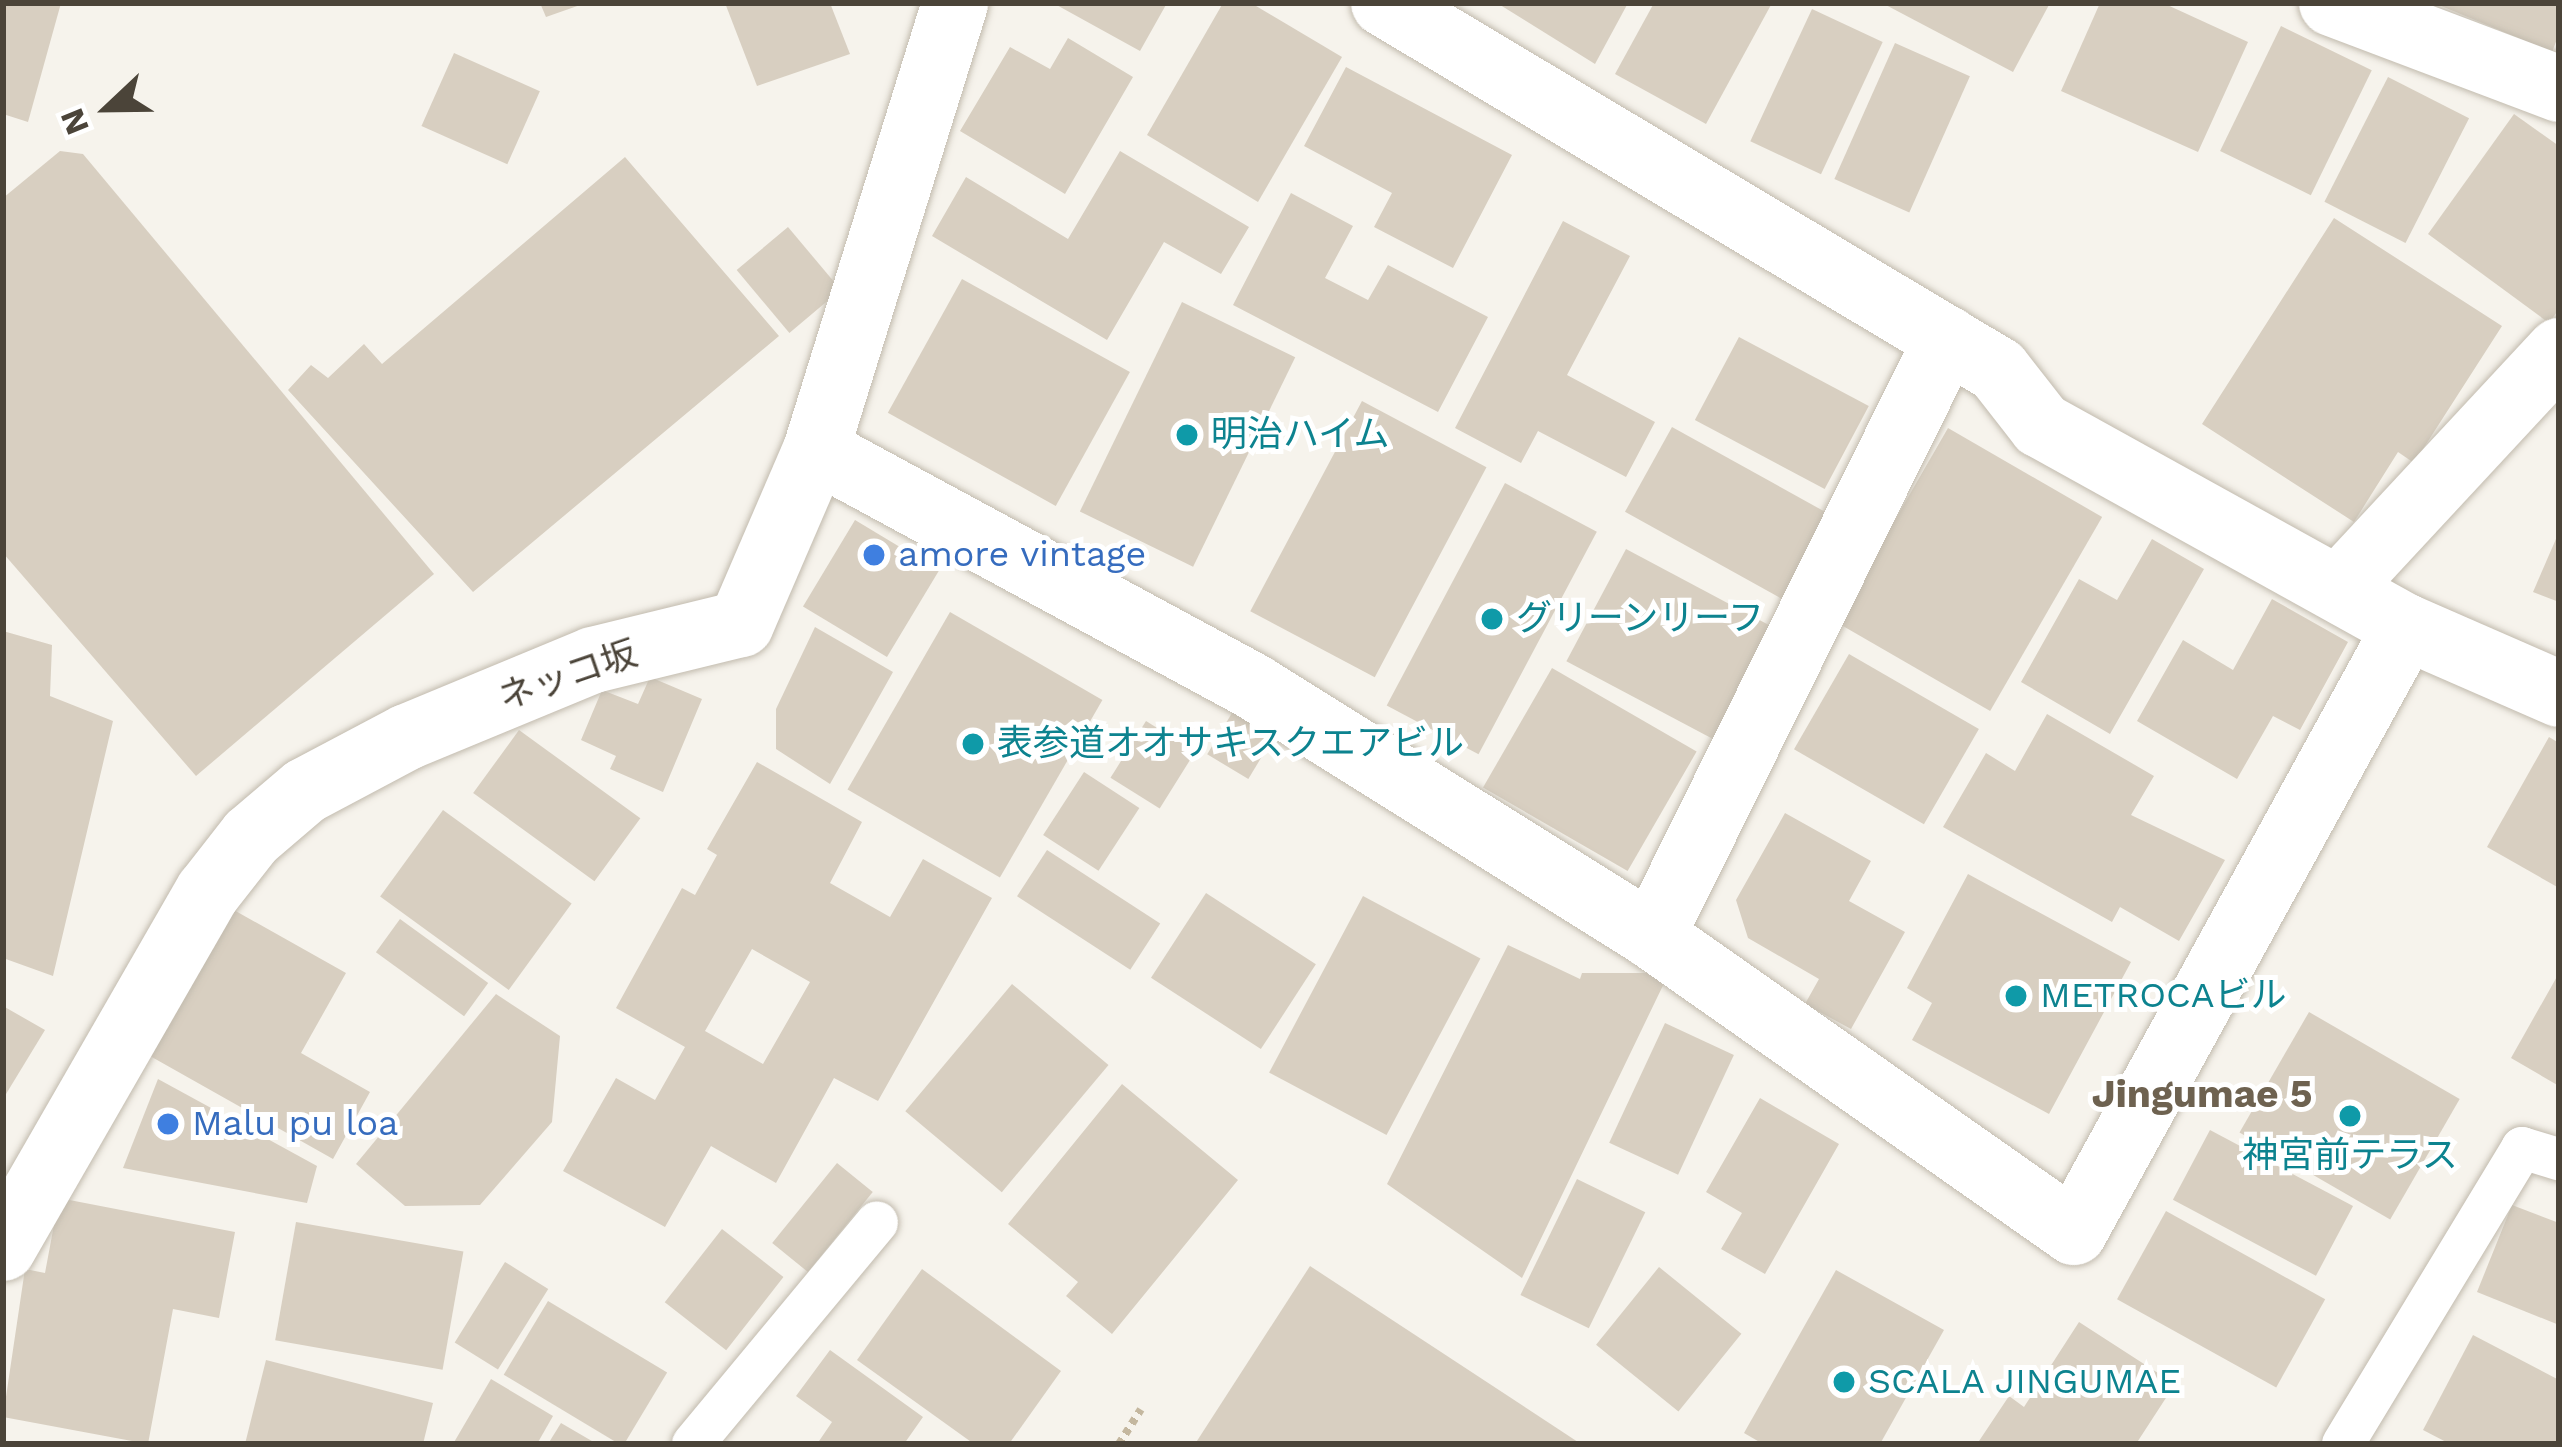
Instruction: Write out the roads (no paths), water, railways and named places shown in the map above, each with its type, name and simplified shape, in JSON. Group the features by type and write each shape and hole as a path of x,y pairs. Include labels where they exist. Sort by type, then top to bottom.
{"street":[{"name":"ネッコ坂","path":"3,1248 208,892 251,837 305,791 407,737 593,660 741,624 816,450 955,3"},
{"path":"1384,3 1998,370 2041,424 2406,626 2559,694"},
{"path":"2332,3 2559,88"},
{"path":"1652,936 1947,339"},
{"path":"2341,586 2559,351"},
{"path":"816,450 1254,687 1652,936 2074,1232 2406,626"}],"lane":[{"path":"2343,1444 2522,1148 2559,1160"},
{"path":"693,1444 877,1222"}],"place":[{"name":"明治ハイム","path":"1187,435"},
{"name":"amore vintage","path":"874,555"},
{"name":"グリーンリーフ","path":"1492,619"},
{"name":"表参道オオサキスクエアビル","path":"973,744"},
{"name":"METROCAビル","path":"2016,996"},
{"name":"神宮前テラス","path":"2350,1116"},
{"name":"Malu pu loa","path":"168,1124"},
{"name":"SCALA JINGUMAE","path":"1844,1382"}],"district":[{"name":"Jingumae 5","path":"2202,1094"}]}
